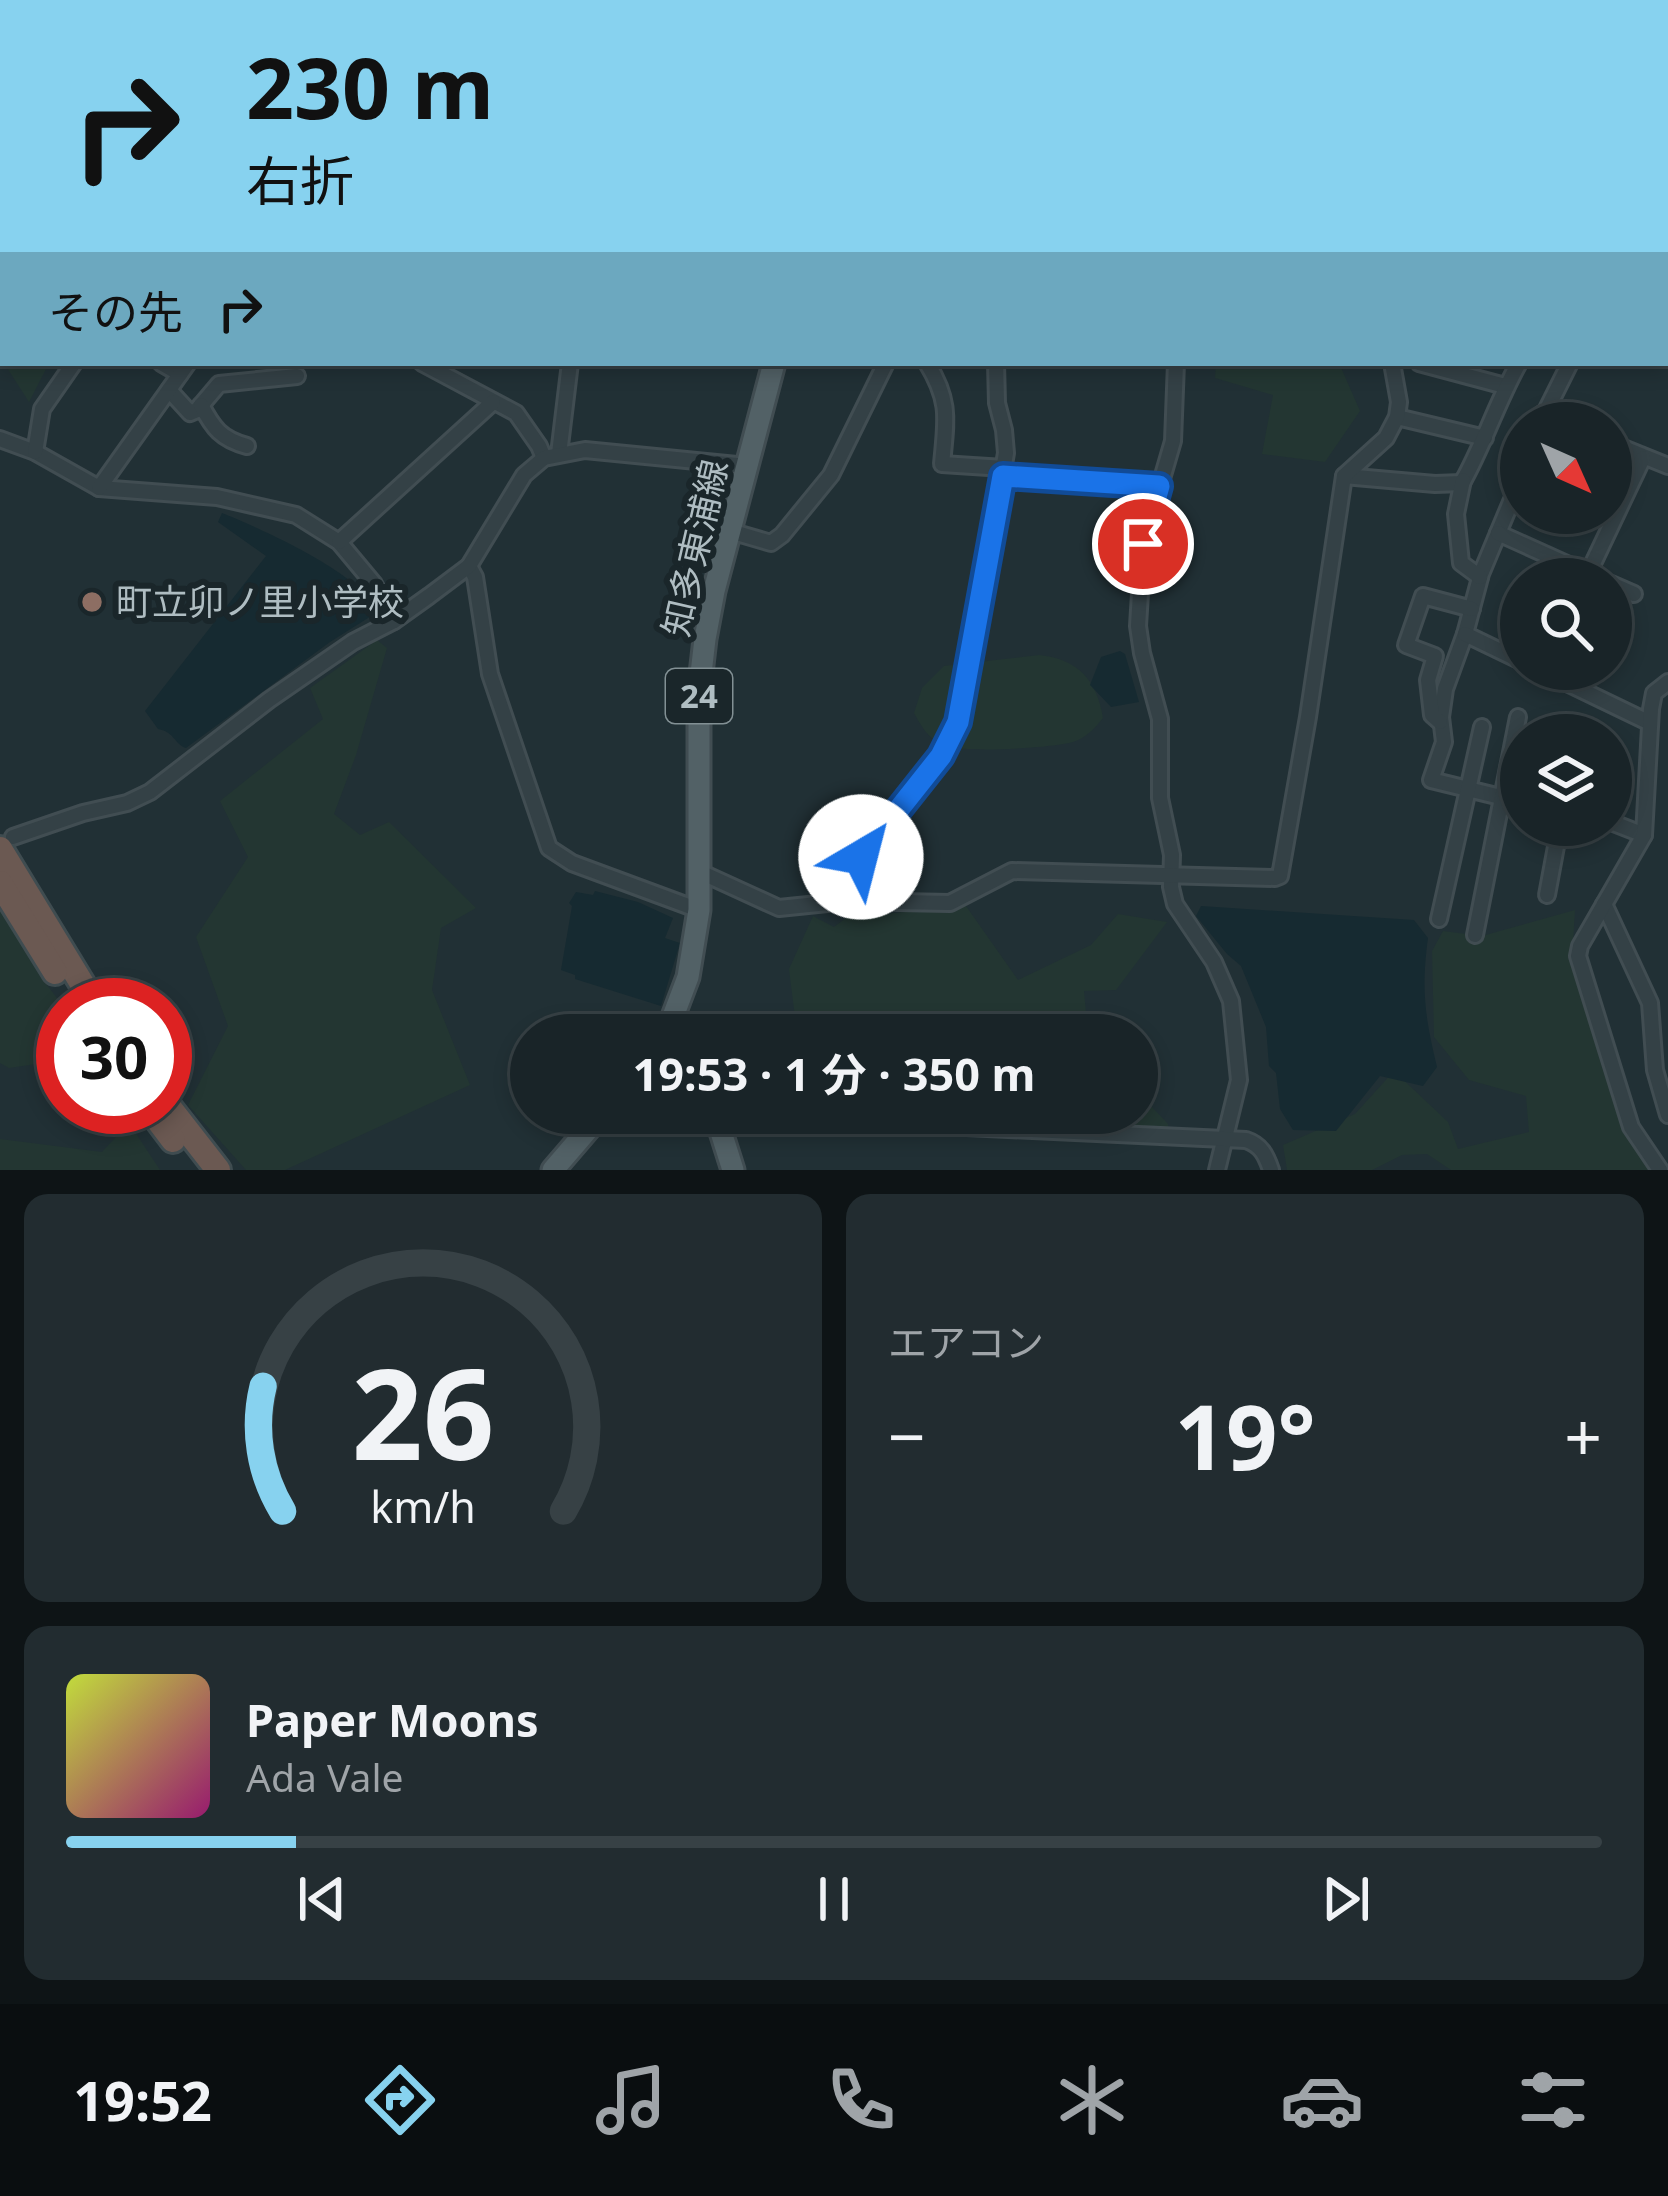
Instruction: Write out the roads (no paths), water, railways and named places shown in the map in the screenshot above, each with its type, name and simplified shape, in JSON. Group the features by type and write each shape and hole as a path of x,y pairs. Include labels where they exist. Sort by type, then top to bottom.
{"highway":[{"path":"7,843 80,978"},
{"path":"0,883 58,978"},
{"path":"169,1134 196,1170"},
{"path":"190,1134 218,1170"}],"main road":[{"name":"知多東浦線","path":"675,1014 688,976 700,910 699,691 708,623 773,366"},
{"path":"553,1170 584,1134"},
{"path":"726,1134 734,1170"}],"street":[{"path":"35,452 42,409 72,366"},
{"path":"552,456 569,366"},
{"path":"730,531 771,543 782,535 831,475 885,366"},
{"path":"929,366 947,410 942,464 1159,486"},
{"path":"847,901 861,857 941,756 958,722 1004,472 995,366"},
{"path":"1176,366 1173,441 1143,544 1138,626 1160,719 1160,798 1172,855 1171,887 1178,913 1214,962 1231,1001 1239,1080 1217,1170"},
{"path":"698,871 779,908 847,901 950,903 1012,871 1280,876 1344,476 1386,438 1397,417 1393,366"},
{"path":"1430,366 1505,386"},
{"path":"1480,577 1461,563 1456,514 1463,480 1517,366"},
{"path":"1550,402 1568,366"},
{"path":"99,488 184,369"},
{"path":"452,371 516,413 552,456"},
{"path":"169,390 190,413 219,384 297,376"},
{"path":"339,542 493,401"},
{"path":"201,405 227,441 247,446"},
{"path":"1397,417 1485,438"},
{"path":"0,439 35,452 99,488 217,497 296,515 339,542 374,584 394,620"},
{"path":"7,843 150,792 269,700 394,620 469,566 524,475 552,456 585,450 747,466"},
{"path":"1632,453 1668,466"},
{"path":"1601,558 1643,458"},
{"path":"1344,476 1435,484 1463,480"},
{"path":"1500,528 1444,689 1444,742 1431,780 1500,796"},
{"path":"1498,533 1554,558"},
{"path":"469,566 475,577 490,674 549,848 572,863 700,910"},
{"path":"1442,723 1432,715 1428,680 1436,656 1406,645 1424,596 1472,609"},
{"path":"1465,634 1500,651"},
{"path":"1660,1170 1631,1127 1578,956 1644,836 1654,693 1668,682"},
{"path":"1582,690 1650,723"},
{"path":"1439,919 1482,727"},
{"path":"1474,935 1500,815"},
{"path":"1632,831 1644,836"},
{"path":"1547,895 1556,846"},
{"path":"1604,904 1650,1003 1655,1070 1668,1115"},
{"path":"1136,1134 1246,1140 1256,1143 1271,1170"}],"water":[{"path":"222,513 333,569 369,599 376,613 186,748 158,729 145,711 266,556 218,522"},
{"path":"1125,654 1139,702 1111,707 1090,685 1101,657"},
{"path":"595,891 638,902 673,918 665,938 680,943 661,1006 575,979 561,970 569,903 576,892 593,895"},
{"path":"1201,906 1414,920 1428,938 1425,1003 1437,1067 1423,1086 1380,1076 1336,1131 1293,1130 1280,1109 1276,1073 1269,1066 1266,1027 1241,966 1196,916"}],"place":[{"name":"町立卯ノ里小学校","path":"92,602"}]}
